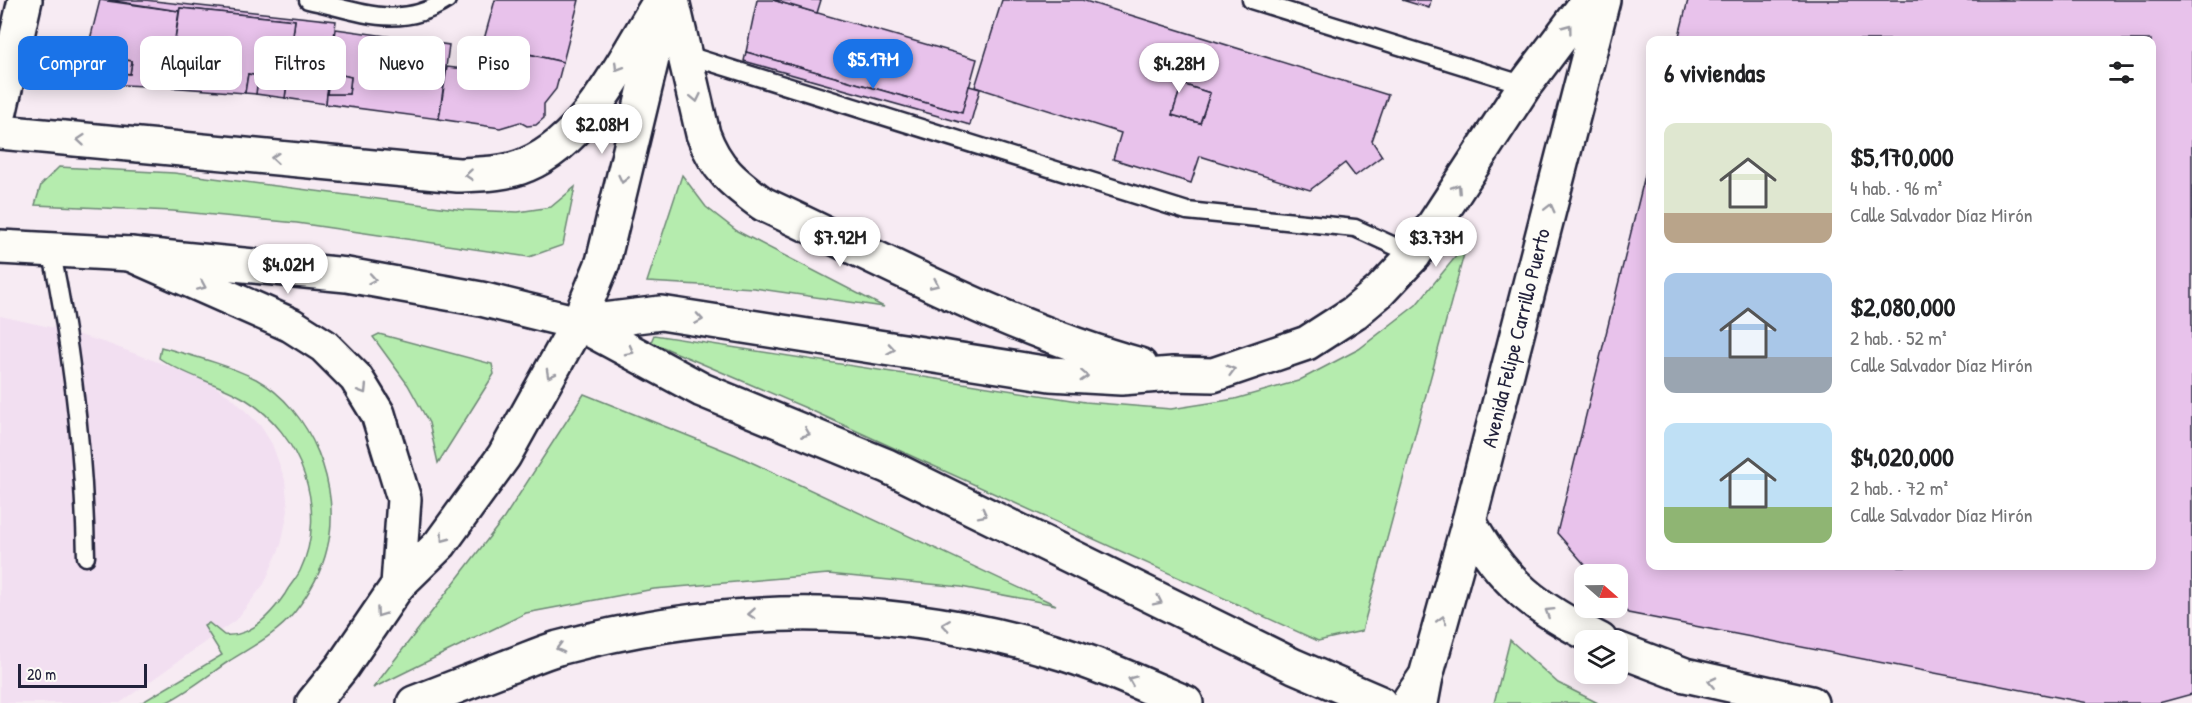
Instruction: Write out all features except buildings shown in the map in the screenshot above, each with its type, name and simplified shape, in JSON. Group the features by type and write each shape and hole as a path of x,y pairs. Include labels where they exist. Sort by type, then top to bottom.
{"main road":[{"path":"0,111 25,0"},
{"path":"0,132 458,175 492,173 524,166 552,152 576,130 661,0"},
{"path":"313,703 342,667 398,585 440,544 504,456 578,323 603,262 666,0"},
{"path":"672,0 710,152 729,180 762,204 1021,324 1084,350 1173,374"},
{"path":"578,323 661,313 1050,374 1121,378 1173,374 1213,375 1307,343 1355,312 1414,255 1525,85 1589,0"},
{"name":"Avenida Felipe Carrillo Puerto","path":"1407,703 1424,690 1603,0"},
{"path":"0,247 130,254 347,275 481,299 578,323 702,390 887,466 1294,666 1380,703"},
{"path":"130,254 291,325 324,346 356,378 378,414 404,499 398,585"},
{"path":"1469,521 1487,554 1514,586 1543,609 1582,630"},
{"path":"414,703 556,648 665,623 753,614 826,612 967,628 1053,650 1186,703"},
{"path":"1628,653 1685,675 1810,703"}],"lane":[{"path":"308,0 390,18 408,18 428,12 447,0"},
{"path":"1251,0 1525,85"},
{"path":"687,55 1187,211 1355,228 1414,255"},
{"path":"51,249 64,310 83,476 86,557"}],"shaded area":[{"path":"0,316 59,329 106,343 204,379 232,398 260,425 272,444 285,480 288,510 281,545 264,584 237,619 120,703 0,703"}],"green space":[{"path":"59,167 174,173 464,210 518,212 551,207 575,187 563,245 529,257 297,223 173,211 35,205 41,185"},
{"path":"682,175 706,207 737,231 884,307 754,288 647,282"},
{"path":"1467,243 1362,631 1318,641 806,408 651,342 654,335 1085,402 1171,409 1235,399 1298,381 1359,349 1416,305"},
{"path":"379,334 492,364 494,374 438,463 429,423 408,385 373,337"},
{"path":"161,347 221,365 256,379 275,392 293,410 307,430 318,452 326,476 331,525 325,557 318,574 287,621 263,640 178,696 164,703 141,703 222,655 204,626 209,623 224,635 234,635 243,633 267,616 300,571 308,547 312,523 310,499 304,475 295,452 281,432 265,414 245,399 159,358"},
{"path":"584,394 736,455 1056,605 961,587 828,574 654,589 526,613 373,688 504,518"},
{"path":"1510,640 1558,683 1598,703 1494,703"}]}
